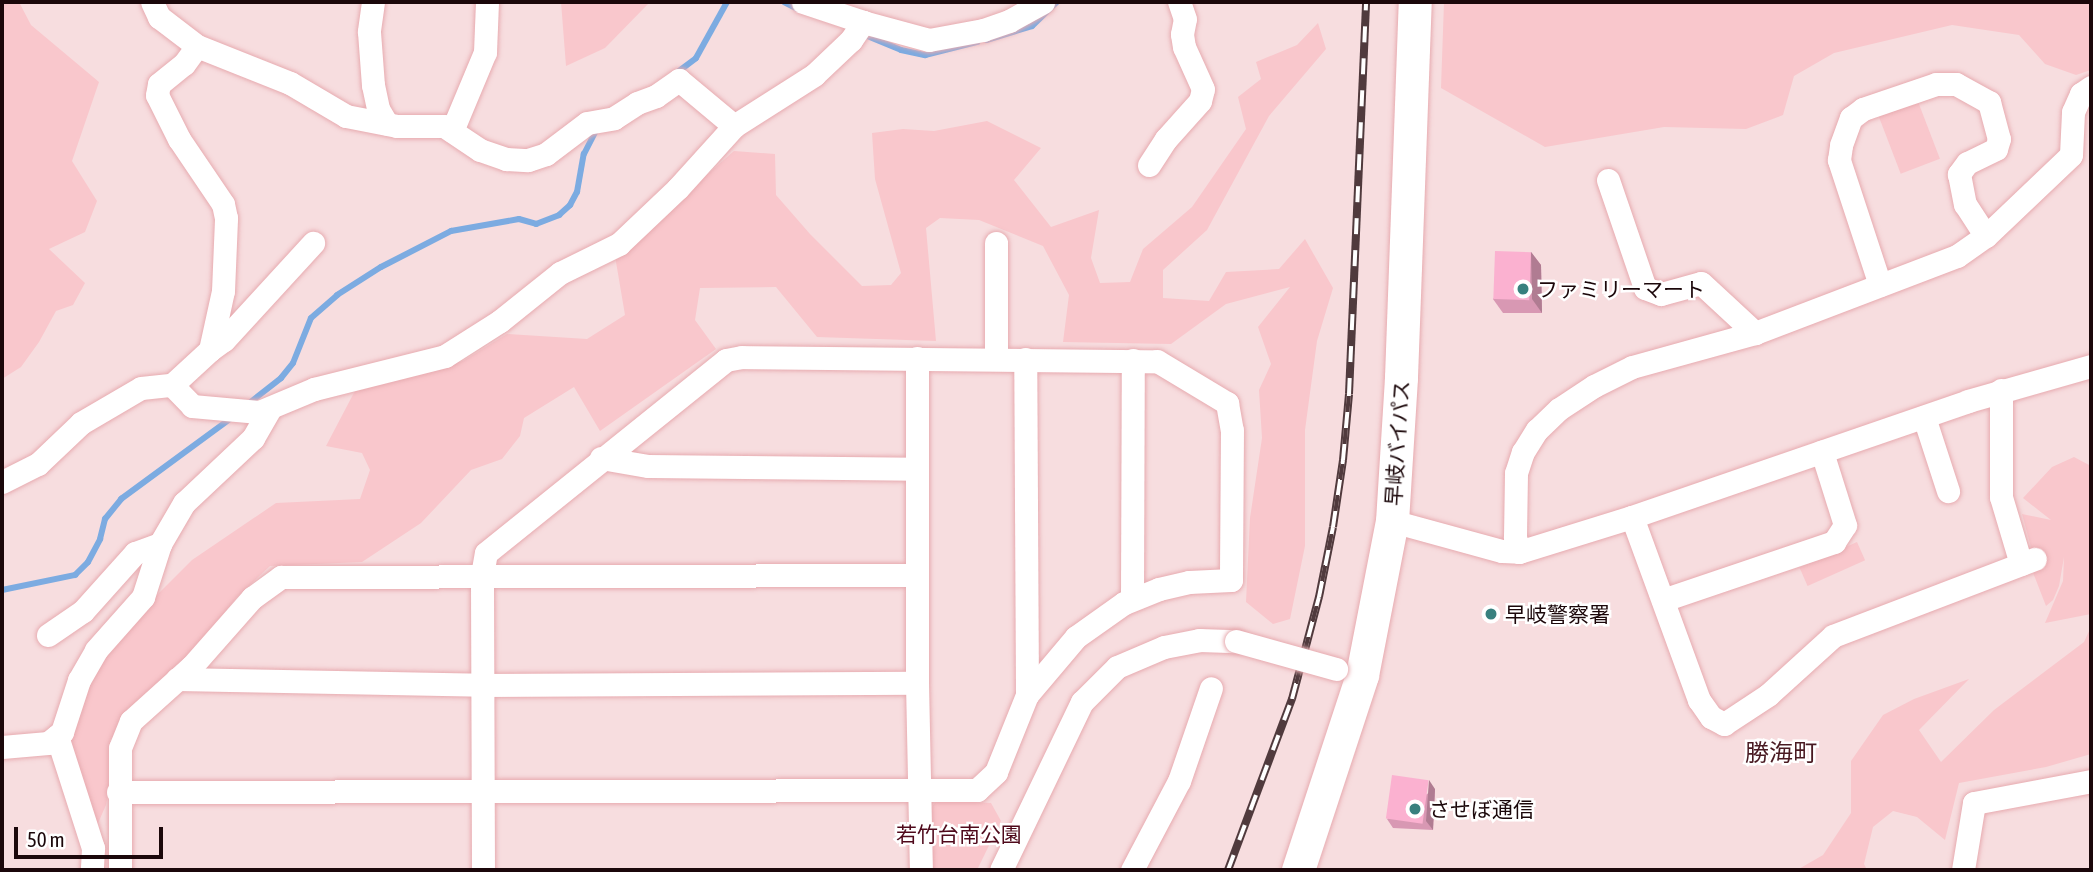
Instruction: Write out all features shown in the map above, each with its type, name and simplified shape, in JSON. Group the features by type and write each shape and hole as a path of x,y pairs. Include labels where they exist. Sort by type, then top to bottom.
{"highway":[{"name":"早岐バイパス","path":"1298,870 1391,521 1401,377 1415,2"}],"street":[{"path":"152,2 159,17 197,46 290,83 346,116 387,124 444,126 480,150 506,159 527,160 545,154 602,120 656,96 679,80 734,126"},
{"path":"373,2 369,32 373,85 377,109 387,124"},
{"path":"452,131 485,52 486,2"},
{"path":"803,2 929,40 983,30 1009,21 1043,2"},
{"path":"1149,165 1166,139 1178,129 1200,101 1203,89 1184,47 1182,34 1185,19 1179,2"},
{"path":"172,385 192,405 215,410 265,411 314,389 445,356 499,321 560,273 619,244 678,188 734,126 814,75 850,40 863,22"},
{"path":"197,46 184,64 159,84 157,95 179,139 223,204 226,218 223,291 210,350"},
{"path":"1880,285 1839,160 1841,145 1851,118 1863,109 1936,84 1956,84 1989,102 1999,139 1996,149 1967,163 1959,174 1965,204 1986,236"},
{"path":"1519,552 1515,537 1516,473 1523,452 1537,430 1559,409 1594,386 1632,367 1755,333 1957,256 1986,236 2071,155 2073,112 2081,94 2091,87"},
{"path":"1608,180 1645,288 1661,294 1701,283 1755,333"},
{"path":"2,482 38,464 81,423 110,404 141,388 172,385 224,340 313,243"},
{"path":"996,243 996,359"},
{"path":"917,358 915,470 921,870"},
{"path":"118,792 482,793 977,790 996,772 1027,695 1076,637 1132,599 1189,582 1231,580 1232,430 1227,403 1207,388 1157,361 917,358 726,360 601,458 486,554 482,575 482,793 483,870"},
{"path":"1025,359 1027,695"},
{"path":"1132,599 1133,360"},
{"path":"1391,521 1502,551 1519,552 1632,517 2001,390 2091,366"},
{"path":"1632,517 1699,700 1711,716 1724,724 1768,695 1833,636 2028,561 2001,497 2001,390"},
{"path":"2,747 48,743 62,732 79,680 96,650 143,597 160,544 184,503 253,438 265,411"},
{"path":"1924,417 1948,491"},
{"path":"1663,600 1834,542 1845,525 1822,452"},
{"path":"601,458 648,467 915,470"},
{"path":"48,635 83,611 135,553 160,544"},
{"path":"120,870 120,748 131,721 177,679 252,598 281,577 916,575"},
{"path":"1000,870 1082,702 1117,667 1164,647 1199,640 1236,641 1349,672"},
{"path":"177,679 482,685 917,682"},
{"path":"1132,870 1179,781 1210,688"},
{"path":"57,736 93,848 92,870"},
{"path":"1963,870 1974,803 2091,781"}],"green space":[{"path":"2,2 19,2 31,25 99,82 72,161 97,201 85,232 49,249 85,283 73,305 56,311 21,367 2,379"},
{"path":"561,2 650,2 605,48 566,66"},
{"path":"1444,2 2091,2 2091,70 2076,75 2045,64 2019,35 1952,25 1834,53 1794,76 1783,115 1746,129 1664,127 1545,147 1441,88"},
{"path":"1318,23 1326,49 1269,116 1207,230 1163,270 1163,298 1209,301 1226,272 1279,269 1305,239 1333,288 1317,341 1305,430 1305,546 1290,619 1273,624 1246,602 1250,518 1262,438 1259,390 1271,364 1258,327 1290,287 1226,304 1171,344 1063,342 1069,295 1043,246 979,220 940,218 926,228 936,341 817,337 776,287 700,288 695,320 716,349 600,431 574,387 524,418 520,436 502,459 471,470 421,523 362,562 270,566 237,597 188,658 110,740 111,779 106,805 95,830 75,818 64,795 56,757 78,720 83,682 132,620 192,560 276,503 360,499 370,470 362,453 326,446 357,387 463,361 507,334 587,339 625,315 615,256 734,151 775,154 776,195 810,234 862,286 891,285 901,273 875,179 872,133 903,129 934,131 987,121 1041,148 1014,180 1051,227 1099,210 1091,258 1100,283 1130,282 1143,249 1192,207 1246,129 1238,97 1261,79 1256,62 1297,45"},
{"path":"1917,99 1940,159 1901,174 1878,114"},
{"path":"2074,457 2091,466 2091,614 2045,623 2063,581 2064,557 2059,586 2053,600 2046,606 2032,570 2032,551 2022,514 2051,520 2023,498 2052,467"},
{"path":"1857,542 1865,560 1808,586 1799,568"},
{"path":"2091,627 2091,754 2046,767 1959,783 1945,840 1917,817 1893,811 1873,827 1864,864 1867,870 1797,870 1823,855 1851,813 1851,761 1883,715 1914,699 1969,679 1919,730 1941,762 1994,710 2084,642"},
{"name":"若竹台南公園","path":"937,800 991,803 1001,821 977,870 928,870 928,812"}],"building":[{"path":"1495,251 1531,252 1529,300 1493,299"},
{"name":"させぼ通信","path":"1392,775 1429,780 1423,824 1386,819"}],"waterway":[{"path":"675,74 696,58 727,2"},
{"path":"784,2 798,9"},
{"path":"987,40 1032,26 1057,2"},
{"path":"860,33 901,50 925,55 977,42"},
{"path":"248,404 281,378 293,363 311,318 337,295 381,267 451,231 519,219 536,224 559,215 570,205 577,192 584,154 598,126"},
{"path":"2,590 75,575 88,562 100,539 105,519 121,499 234,416"}],"railway":[{"path":"1228,870 1292,699 1319,597 1333,527 1349,394 1366,2"}],"place":[{"name":"ファミリーマート","path":"1523,289"},
{"name":"早岐警察署","path":"1491,614"},
{"name":"させぼ通信","path":"1415,809"}],"district":[{"name":"勝海町","path":"1781,753"}]}
